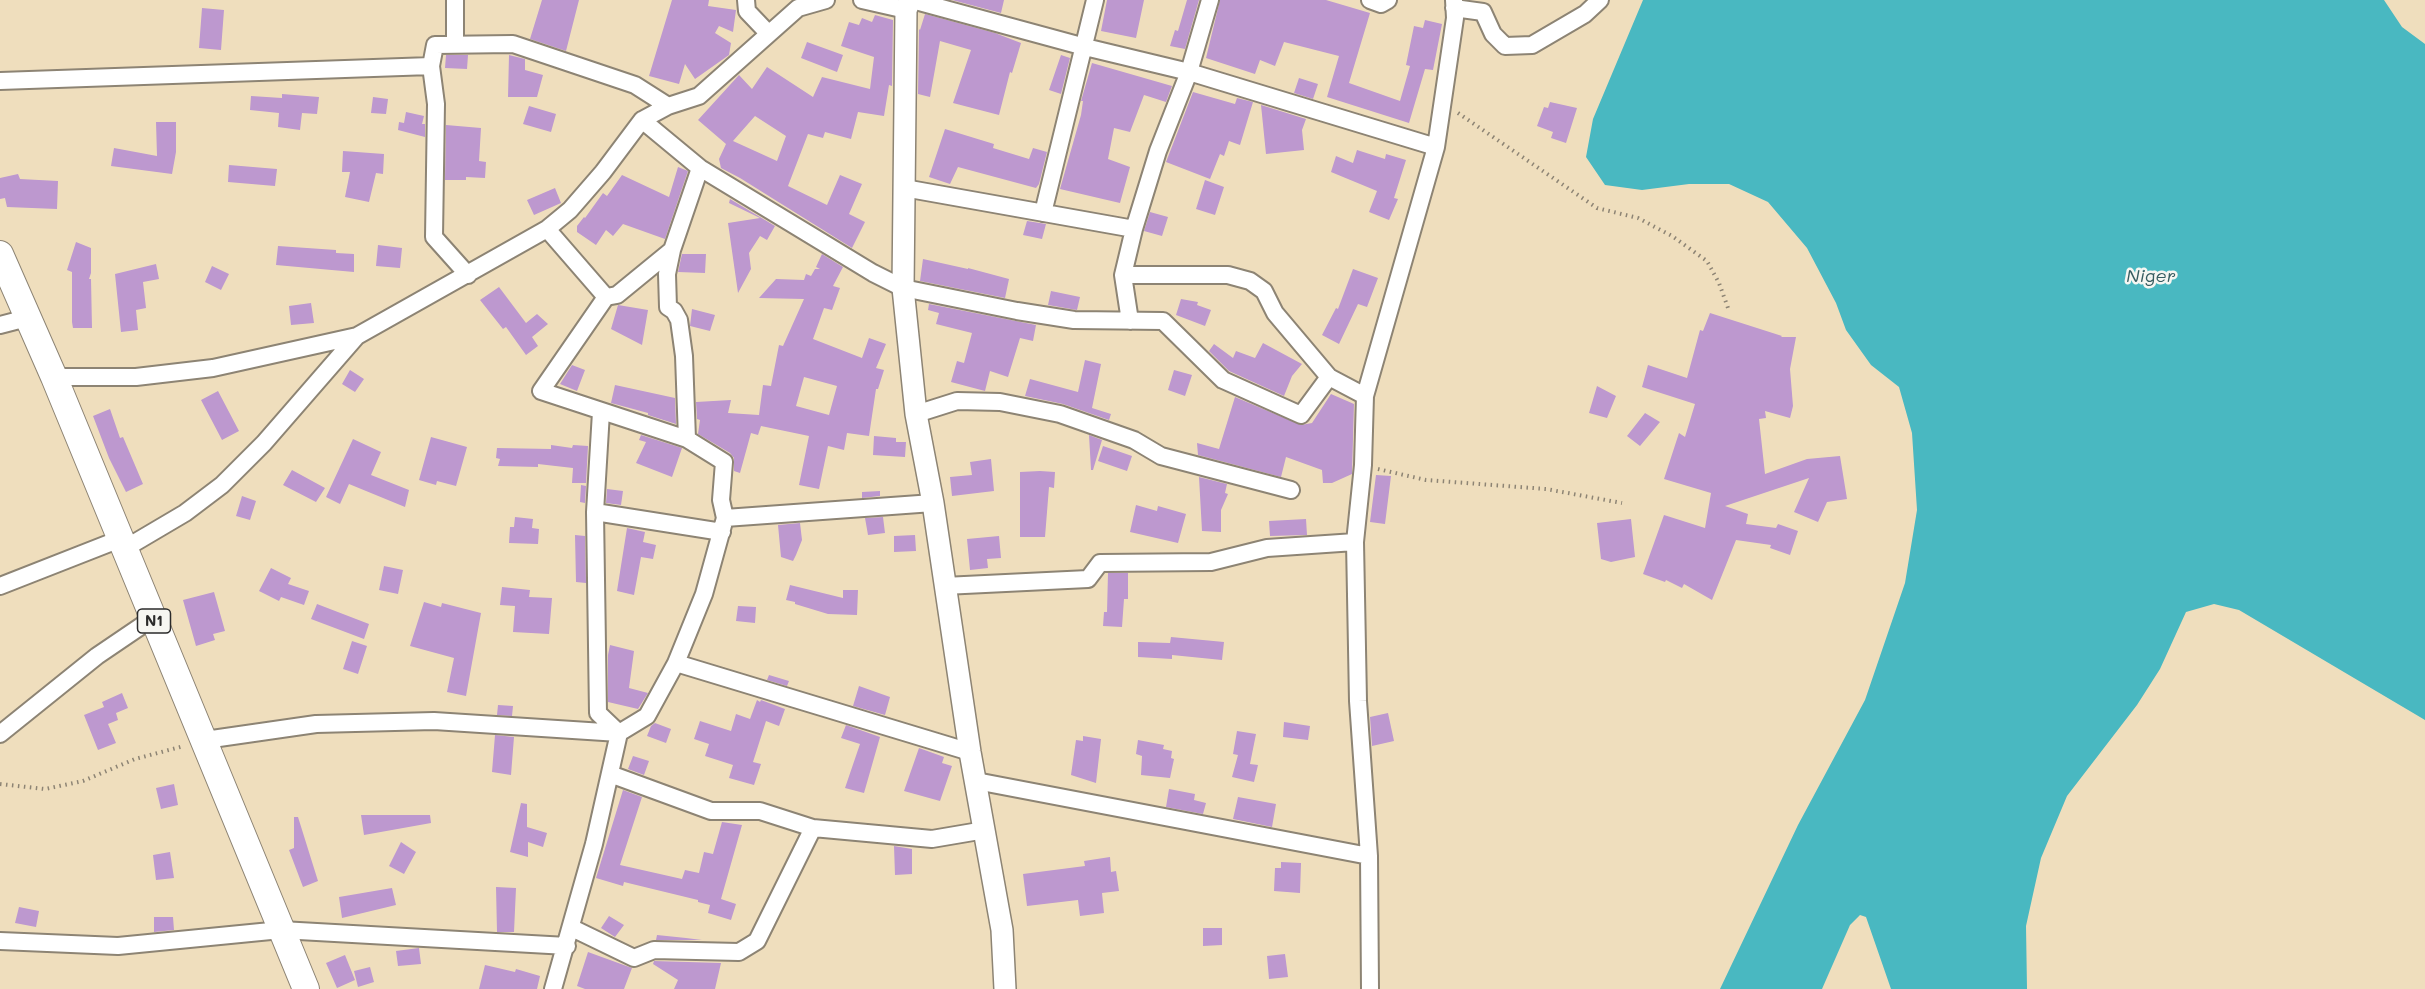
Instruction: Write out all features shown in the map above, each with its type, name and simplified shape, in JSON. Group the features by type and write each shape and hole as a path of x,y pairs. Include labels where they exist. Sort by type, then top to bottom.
{"main road":[{"name":"N1","path":"0,254 54,377 306,989"}],"street":[{"path":"455,0 455,44"},
{"path":"746,0 747,11 768,33"},
{"path":"54,377 136,377 213,368 357,336 547,229 570,210 603,172 642,120 668,106 699,96 798,8 826,0"},
{"path":"862,0 909,3 1189,72 1436,147"},
{"path":"1043,213 1095,0"},
{"path":"1130,321 1123,275 1134,229 1158,151 1189,72 1210,0"},
{"path":"1370,0 1381,4 1388,0"},
{"path":"1370,989 1369,856 1358,700 1355,542 1363,465 1365,396 1436,147 1455,18 1454,4 1483,12 1493,34 1505,46 1532,45 1585,14 1599,0"},
{"path":"909,3 903,288 916,414 933,503 970,752 1002,930 1005,989"},
{"path":"468,275 434,237 436,104 431,66 435,45 513,44 635,85 668,106"},
{"path":"0,81 431,66"},
{"path":"642,120 700,168 873,273 903,288 1074,320 1163,321 1223,380 1301,415 1329,377"},
{"path":"687,439 684,356 679,320 674,311 668,307 667,274 672,250 700,168"},
{"path":"904,188 1134,229"},
{"path":"547,229 606,297"},
{"path":"205,740 316,724 434,721 619,733 647,716 676,663 704,594 724,525 720,500 724,462 687,439 541,391 606,297 617,295 672,250"},
{"path":"1123,275 1228,275 1250,281 1264,291 1275,313 1329,377 1365,396"},
{"path":"0,326 27,318"},
{"path":"0,586 122,544 185,513 222,485 264,442 357,336"},
{"path":"916,414 957,401 1000,402 1060,414 1134,440 1161,456 1291,490"},
{"path":"601,412 595,512 598,713 619,733"},
{"path":"595,512 724,525 933,503"},
{"path":"944,586 1088,579 1100,563 1211,562 1267,548 1355,542"},
{"path":"0,734 97,656 153,618"},
{"path":"676,663 970,752"},
{"path":"553,989 572,928 619,733"},
{"path":"610,774 711,811 760,811 813,828 932,839 985,830"},
{"path":"976,782 1369,856"},
{"path":"572,928 633,958 654,950 738,952 757,941 813,828"},
{"path":"0,941 118,945 281,930 567,946"}],"path":[{"path":"1443,102 1597,208 1638,218 1672,236 1707,261 1719,283 1728,308"},
{"path":"1363,465 1426,480 1546,489 1622,503"},
{"path":"0,784 45,789 83,781 135,759 205,740"}],"water":[{"name":"Niger","path":"1643,0 2384,0 2402,27 2425,44 2425,720 2239,610 2214,604 2186,612 2160,669 2137,705 2067,796 2041,858 2026,926 2027,989 1891,989 1866,917 1860,915 1850,925 1822,989 1720,989 1798,825 1865,700 1905,583 1917,510 1912,433 1899,387 1871,365 1846,330 1836,303 1807,248 1768,202 1729,184 1689,184 1642,190 1605,185 1586,157 1593,119"}],"building":[{"path":"542,0 579,0 566,51 530,39"},
{"path":"672,0 709,0 708,6 736,10 733,32 719,26 715,33 731,43 729,55 695,79 685,64 679,84 649,76"},
{"path":"952,0 1004,0 1001,13"},
{"path":"1107,0 1144,0 1136,38 1101,31"},
{"path":"1187,0 1199,0 1185,49 1170,46 1175,30 1178,31"},
{"path":"1220,0 1326,0 1370,13 1349,83 1400,101 1410,66 1406,65 1414,26 1423,28 1425,20 1442,24 1433,70 1425,69 1409,123 1327,97 1339,56 1284,42 1275,66 1260,60 1255,74 1206,58"},
{"path":"202,8 224,10 221,50 199,48"},
{"path":"925,14 995,33 1021,43 1012,73 1010,72 999,115 953,103 971,50 940,41 930,97 918,94 919,29"},
{"path":"875,15 893,20 892,86 889,85 884,116 858,112 851,139 825,132 823,138 808,134 788,186 827,205 840,175 862,184 849,214 865,222 852,248 721,168 719,159 726,144 698,120 739,75 752,89 767,67 813,97 822,77 870,89 874,57 841,46 849,22 859,25 862,18 872,22","holes":["755,116 786,136 777,161 733,141"]},
{"path":"807,42 843,55 837,72 801,58"},
{"path":"446,55 468,55 467,69 445,68"},
{"path":"509,55 525,59 525,70 543,75 537,97 508,97"},
{"path":"1061,55 1070,58 1061,94 1049,90"},
{"path":"1092,63 1172,86 1166,102 1144,95 1130,132 1114,128 1108,159 1130,167 1120,203 1060,189 1081,115 1083,101 1081,101"},
{"path":"1299,78 1318,84 1313,99 1294,93"},
{"path":"1193,92 1235,104 1237,98 1253,102 1240,145 1229,141 1224,156 1220,154 1210,179 1166,162"},
{"path":"282,94 319,97 317,114 302,113 300,130 278,127 279,113 250,110 251,96 282,98"},
{"path":"373,97 388,99 386,114 371,113"},
{"path":"1550,102 1577,108 1566,143 1551,138 1553,132 1537,126 1544,107 1548,108"},
{"path":"1261,105 1306,119 1302,130 1304,150 1266,154"},
{"path":"529,106 556,114 551,132 523,124"},
{"path":"406,112 424,116 422,124 425,124 425,137 398,130 399,122 404,123"},
{"path":"156,122 176,122 176,152 172,174 111,166 114,148 157,156"},
{"path":"446,125 481,128 479,161 486,162 485,178 466,177 466,180 445,180"},
{"path":"945,129 994,144 993,148 1029,159 1033,148 1047,152 1039,184 1036,188 958,167 950,184 929,177"},
{"path":"1357,150 1385,159 1386,154 1406,160 1394,198 1398,199 1389,220 1369,212 1377,191 1331,172 1336,156 1353,163"},
{"path":"343,151 384,154 383,174 376,173 369,202 345,197 350,172 342,172"},
{"path":"229,165 277,169 275,186 228,182"},
{"path":"678,167 688,171 665,239 623,224 613,236 606,230 596,245 577,232 577,226 584,217 603,193 607,196 622,175 669,197"},
{"path":"18,174 20,179 58,181 57,209 7,207 5,198 0,199 0,178"},
{"path":"1205,180 1224,187 1215,215 1196,209"},
{"path":"555,188 561,203 534,215 527,200"},
{"path":"730,199 775,226 767,240 760,236 749,253 751,269 738,293 728,223 760,218 729,203"},
{"path":"1150,212 1168,217 1162,236 1144,231"},
{"path":"1027,221 1046,224 1042,239 1023,235"},
{"path":"76,242 91,248 89,279 91,279 92,328 73,328 72,272 67,270"},
{"path":"378,245 402,248 400,268 376,266"},
{"path":"278,246 336,250 336,253 354,254 354,272 276,265"},
{"path":"682,254 706,254 705,273 678,272"},
{"path":"822,254 843,267 833,286 840,288 832,310 824,308 813,339 862,358 869,338 886,344 876,368 884,370 878,389 876,389 869,436 847,433 844,450 828,446 819,489 799,485 809,436 761,426 758,435 751,433 740,473 734,471 734,458 730,453 698,434 700,420 697,419 696,402 731,400 728,413 759,415 763,385 771,386 779,345 783,346 804,299 759,298 776,279 804,280 806,274 811,276 815,269 820,269 816,267","holes":["804,377 837,386 829,415 796,406"]},
{"path":"923,259 1009,279 1005,298 920,281"},
{"path":"156,264 159,279 143,282 146,308 136,310 138,330 121,332 115,274"},
{"path":"212,266 229,274 221,290 205,282"},
{"path":"1353,269 1378,278 1367,307 1358,304 1339,344 1322,335 1336,308 1338,309"},
{"path":"499,287 526,323 537,314 548,324 532,337 538,346 526,355 506,327 503,329 480,300"},
{"path":"1051,291 1080,297 1077,310 1048,305"},
{"path":"1181,299 1198,302 1197,305 1211,310 1205,326 1176,315"},
{"path":"311,303 314,323 291,325 289,306"},
{"path":"929,304 1036,325 1033,341 1020,338 1008,377 990,371 985,391 951,382 957,361 964,363 972,333 936,324 939,313 928,310"},
{"path":"618,305 648,310 642,345 611,329"},
{"path":"692,309 715,315 710,331 690,326"},
{"path":"1710,313 1781,337 1796,337 1790,369 1793,406 1790,418 1765,411 1766,418 1759,419 1765,474 1807,459 1840,456 1847,499 1827,502 1818,522 1794,512 1809,478 1725,506 1748,514 1746,524 1776,528 1778,524 1798,531 1790,555 1770,548 1771,545 1736,540 1712,600 1684,584 1682,588 1666,580 1665,582 1643,574 1664,515 1705,528 1711,493 1664,479 1679,433 1685,437 1695,404 1642,387 1648,365 1687,378 1700,330 1703,331"},
{"path":"1263,343 1302,364 1292,376 1284,396 1229,371 1209,351 1214,344 1233,358 1236,351 1255,358"},
{"path":"1085,360 1101,364 1092,408 1111,414 1109,420 1063,404 1025,396 1030,379 1078,392"},
{"path":"572,365 585,370 577,391 560,384"},
{"path":"350,370 364,379 355,392 342,384"},
{"path":"1174,370 1192,375 1185,396 1168,390"},
{"path":"615,385 675,398 676,424 648,415 648,413 611,403"},
{"path":"1597,386 1616,396 1607,418 1589,413"},
{"path":"218,391 239,431 222,440 201,400"},
{"path":"1331,394 1354,404 1352,474 1332,483 1323,483 1322,470 1286,457 1281,477 1198,455 1197,443 1219,449 1235,397 1301,425 1312,423"},
{"path":"110,409 120,438 123,437 143,484 126,492 109,458 93,416"},
{"path":"1645,413 1660,422 1640,446 1627,436"},
{"path":"641,435 682,448 672,477 636,463 646,442 639,440"},
{"path":"1089,435 1102,440 1093,470 1091,470"},
{"path":"874,436 896,438 896,442 906,442 905,457 873,455"},
{"path":"431,437 467,447 456,486 437,481 436,485 419,480"},
{"path":"353,439 381,452 371,475 409,490 405,507 349,484 340,504 326,497"},
{"path":"551,445 572,448 573,445 588,446 586,483 572,483 573,468 538,464 538,467 498,466 500,459 496,458 497,448 551,449"},
{"path":"1103,446 1132,456 1127,471 1098,461"},
{"path":"991,459 994,491 952,496 950,477 972,475 970,462"},
{"path":"292,470 325,488 316,502 283,485"},
{"path":"1020,472 1055,472 1054,488 1049,487 1045,537 1020,537"},
{"path":"1376,475 1391,476 1385,524 1370,522"},
{"path":"1199,477 1227,484 1225,493 1228,494 1221,510 1221,532 1202,531"},
{"path":"581,485 586,486 585,503 580,502"},
{"path":"607,489 623,491 621,505 606,503"},
{"path":"880,491 880,496 862,498 862,492"},
{"path":"242,496 256,501 250,520 236,516"},
{"path":"1136,505 1157,511 1158,506 1186,514 1178,543 1130,532"},
{"path":"515,517 533,519 532,528 539,529 538,544 509,543 510,527 514,527"},
{"path":"883,517 885,533 868,535 865,518"},
{"path":"1306,519 1307,535 1270,536 1269,521"},
{"path":"1631,519 1635,557 1611,562 1601,559 1597,523"},
{"path":"800,523 802,540 793,561 781,557 778,525"},
{"path":"627,528 645,532 643,542 656,545 653,559 641,557 634,595 617,591"},
{"path":"575,535 585,536 586,583 576,582"},
{"path":"915,535 916,551 894,552 894,536"},
{"path":"999,536 1001,558 987,559 988,568 970,570 967,539"},
{"path":"384,566 403,570 398,594 379,590"},
{"path":"271,568 291,578 288,584 309,591 304,605 281,597 279,601 259,591"},
{"path":"1108,573 1128,573 1128,599 1124,599 1122,627 1103,626 1104,612 1107,612"},
{"path":"790,585 843,598 843,590 858,590 857,615 828,614 786,600"},
{"path":"502,587 530,590 529,597 552,598 549,634 513,632 515,606 500,605"},
{"path":"214,592 225,631 213,634 215,640 196,646 183,600"},
{"path":"424,602 441,607 442,603 481,613 466,696 447,692 454,658 410,646"},
{"path":"317,604 369,624 364,639 311,619"},
{"path":"738,606 756,607 755,623 736,621"},
{"path":"1171,637 1224,642 1222,660 1172,655 1172,659 1138,657 1138,642 1170,643"},
{"path":"352,641 367,646 358,674 343,669"},
{"path":"610,645 634,651 629,688 648,693 638,709 608,702"},
{"path":"769,675 789,681 787,686 767,680"},
{"path":"859,686 890,697 885,715 853,706"},
{"path":"122,693 128,708 116,713 118,720 108,724 116,743 98,750 84,715 104,707 102,702"},
{"path":"757,700 785,709 779,726 766,721 753,762 761,764 754,785 729,778 733,765 705,756 709,744 694,739 700,721 731,731 736,714 750,719"},
{"path":"498,705 513,706 512,716 497,715"},
{"path":"1388,713 1394,741 1372,746 1370,717"},
{"path":"1284,722 1310,726 1308,740 1283,737"},
{"path":"655,723 671,729 666,743 647,736 651,726"},
{"path":"846,725 880,737 864,793 845,788 860,744 841,738"},
{"path":"1237,731 1256,734 1250,764 1258,765 1254,782 1232,777 1238,755 1233,754"},
{"path":"495,735 514,737 511,775 492,772"},
{"path":"1083,736 1101,739 1096,783 1071,775 1076,740 1083,741"},
{"path":"1138,740 1164,745 1163,749 1172,751 1171,758 1174,759 1170,778 1141,775 1142,756 1136,754"},
{"path":"919,748 944,757 942,763 952,766 940,801 904,791"},
{"path":"633,756 649,761 644,775 628,769"},
{"path":"174,784 178,805 161,809 156,788"},
{"path":"1169,789 1195,794 1194,800 1206,803 1203,814 1166,807"},
{"path":"623,790 642,797 620,865 682,879 685,870 699,873 704,852 713,854 722,822 742,825 721,899 736,904 731,920 708,913 710,905 698,902 698,900 624,882 623,886 596,878"},
{"path":"1238,797 1276,804 1272,827 1233,819"},
{"path":"521,803 527,804 527,827 547,833 543,847 528,842 528,857 510,852"},
{"path":"361,815 430,815 431,823 364,835"},
{"path":"294,817 298,817 318,881 303,887 289,850 294,848"},
{"path":"401,842 416,852 404,874 389,866"},
{"path":"894,846 912,849 912,874 895,875"},
{"path":"170,852 174,878 156,880 153,855"},
{"path":"1110,857 1111,872 1116,871 1119,891 1102,893 1104,913 1080,916 1078,900 1027,906 1023,874 1085,866 1084,861"},
{"path":"1281,862 1301,863 1300,893 1274,891 1275,868 1281,868"},
{"path":"496,887 516,888 514,932 497,932"},
{"path":"392,888 396,905 342,918 339,897"},
{"path":"19,907 39,911 36,927 15,923"},
{"path":"609,916 624,925 615,937 601,928"},
{"path":"154,917 173,917 174,930 154,932"},
{"path":"1203,928 1222,928 1222,945 1203,946"},
{"path":"657,935 686,938 702,940 656,940"},
{"path":"419,948 421,964 398,966 396,951"},
{"path":"588,952 632,968 624,989 585,989 577,986"},
{"path":"1285,954 1288,977 1269,979 1267,956"},
{"path":"345,955 355,980 337,988 326,963"},
{"path":"654,961 721,963 715,989 674,989 678,980 653,964"},
{"path":"485,965 515,972 516,969 540,976 537,989 479,989"},
{"path":"370,967 374,982 358,987 354,971"}]}
